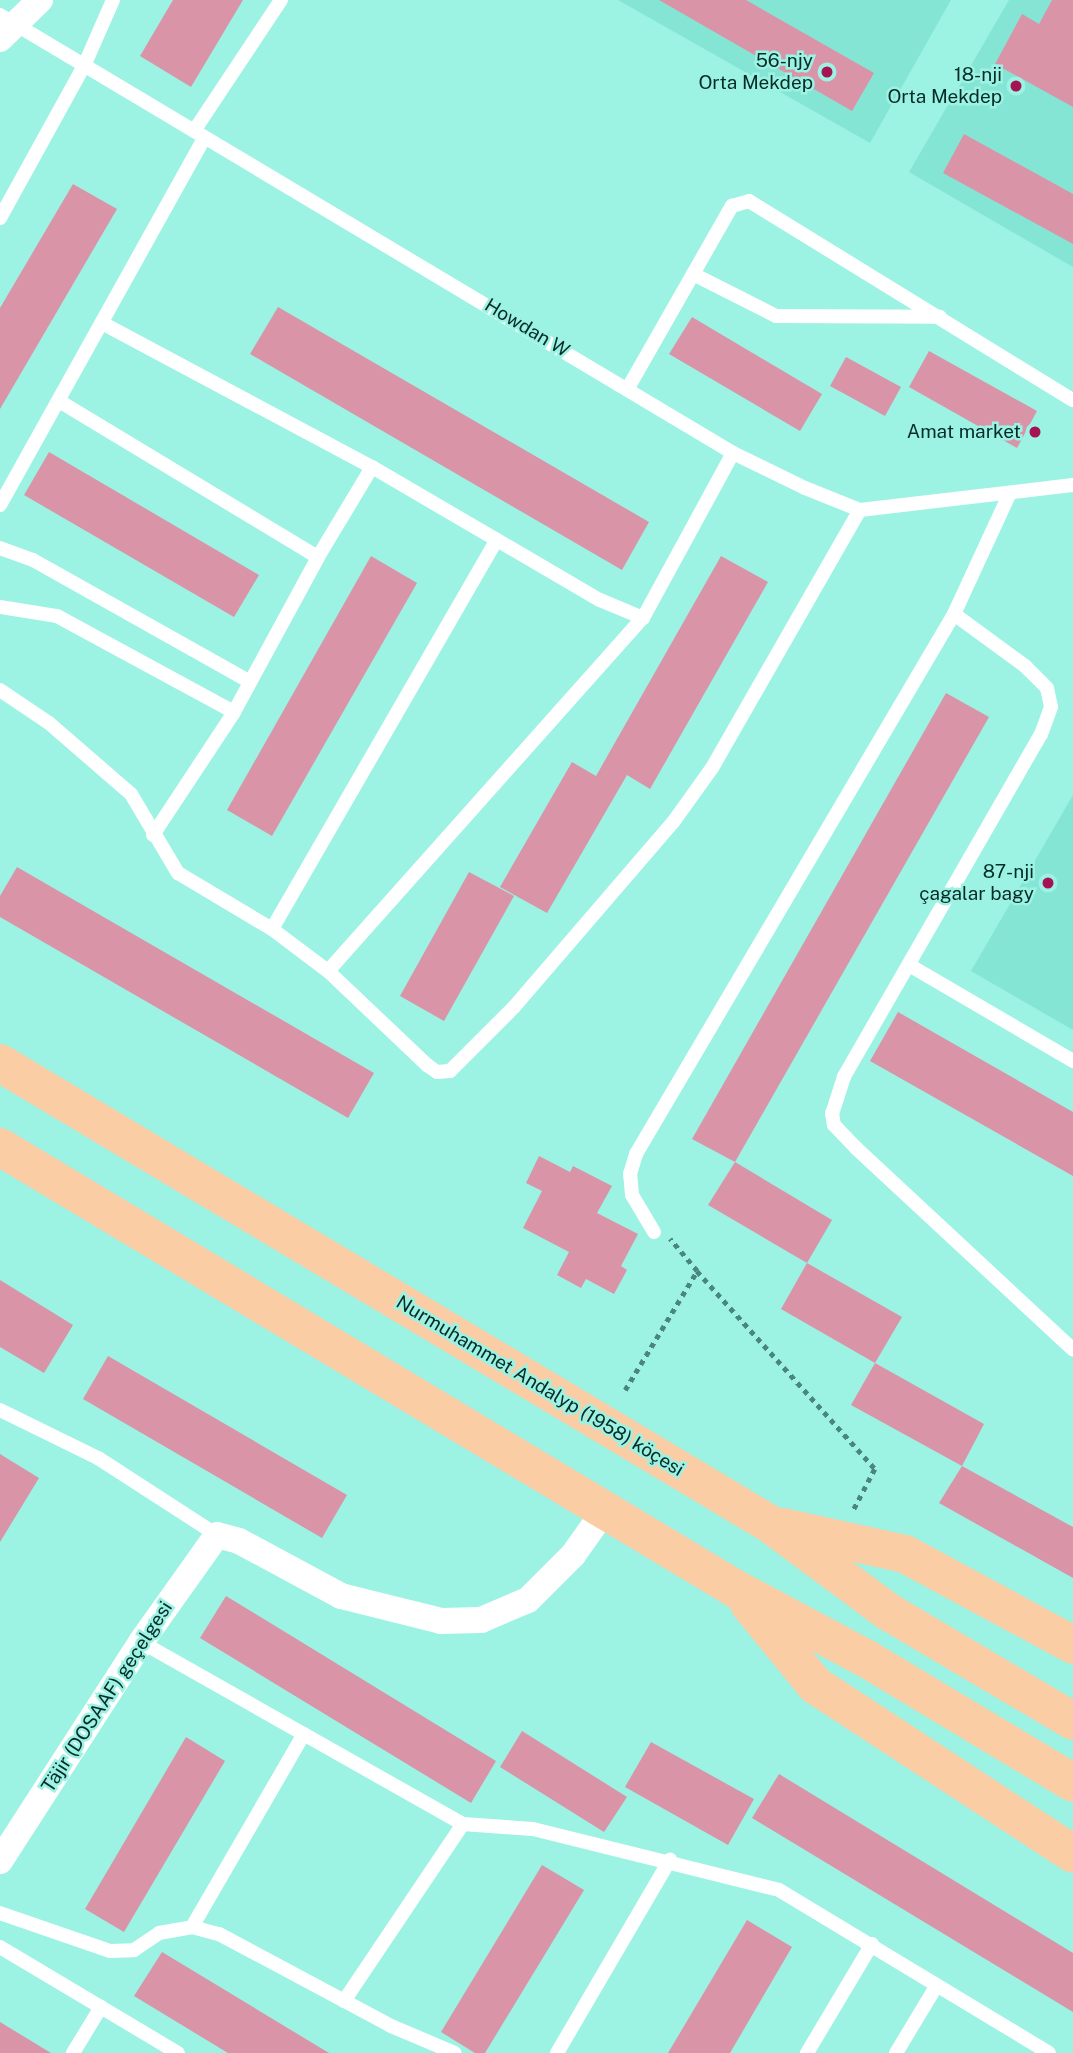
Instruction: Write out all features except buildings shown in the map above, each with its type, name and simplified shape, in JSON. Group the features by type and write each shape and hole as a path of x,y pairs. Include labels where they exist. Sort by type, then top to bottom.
{"main road":[{"name":"Nurmuhammet Andalyp (1958) köçesi","path":"0,1063 770,1524 887,1611 1073,1721"},
{"path":"0,1147 605,1510 737,1588 867,1659 1073,1783"},
{"path":"770,1524 905,1553 1073,1644"},
{"path":"737,1588 815,1685 1073,1854"}],"street":[{"name":"Howdan W","path":"5,26 40,0"},
{"path":"217,1535 239,1541 341,1596 440,1621 481,1620 528,1600 573,1555 605,1510"},
{"name":"Täjir (DOSAAF) geçelgesi","path":"0,1861 141,1642 217,1535"}],"lane":[{"path":"0,218 84,66 113,0"},
{"path":"0,505 102,323 199,134 281,0"},
{"name":"Howdan W","path":"5,26 84,66 733,453 860,510 1009,495 1073,485"},
{"path":"628,388 732,206 749,201 1073,400"},
{"path":"693,274 776,316 940,317"},
{"path":"102,323 372,467 600,600 643,618"},
{"path":"59,401 318,557"},
{"path":"327,971 643,618 733,453"},
{"path":"153,835 234,712 318,557 372,467"},
{"path":"650,1227 632,1195 630,1174 636,1154 954,614 1009,495"},
{"path":"0,690 49,723 131,794 178,873 272,929 327,971 437,1072 450,1072 467,1058 674,821 712,768 860,510"},
{"path":"272,929 496,541"},
{"path":"0,548 33,560 250,682"},
{"path":"0,607 57,617 234,712"},
{"path":"954,614 1025,666 1046,688 1051,707 1041,734 844,1077 832,1114 834,1125 1073,1350"},
{"path":"909,965 1073,1061"},
{"path":"0,1410 98,1458 217,1535"},
{"path":"141,1642 463,1825 533,1829 670,1860 779,1890 1049,2053"},
{"path":"192,1927 304,1734"},
{"path":"344,2001 463,1825"},
{"path":"557,2053 670,1860"},
{"path":"0,1913 110,1951 134,1950 159,1933 192,1927 219,1934 344,2001 455,2053"},
{"path":"807,2053 872,1944"},
{"path":"0,1947 178,2053"},
{"path":"896,2053 937,1985"},
{"path":"73,2053 101,2007"}],"path":[{"path":"650,1227 667,1234 875,1469 852,1512"},
{"path":"625,1390 697,1271"}],"shaded area":[{"name":"56-njy Orta Mekdep","path":"618,0 951,0 870,143"},
{"name":"18-nji Orta Mekdep","path":"1009,0 1073,0 1073,267 909,172"},
{"name":"87-nji çagalar bagy","path":"1073,795 1073,1030 971,971"}],"place":[{"name":"56-njy Orta Mekdep","path":"827,72"},
{"name":"18-nji Orta Mekdep","path":"1016,86"},
{"name":"Amat market","path":"1035,432"},
{"name":"87-nji çagalar bagy","path":"1048,883"}]}
